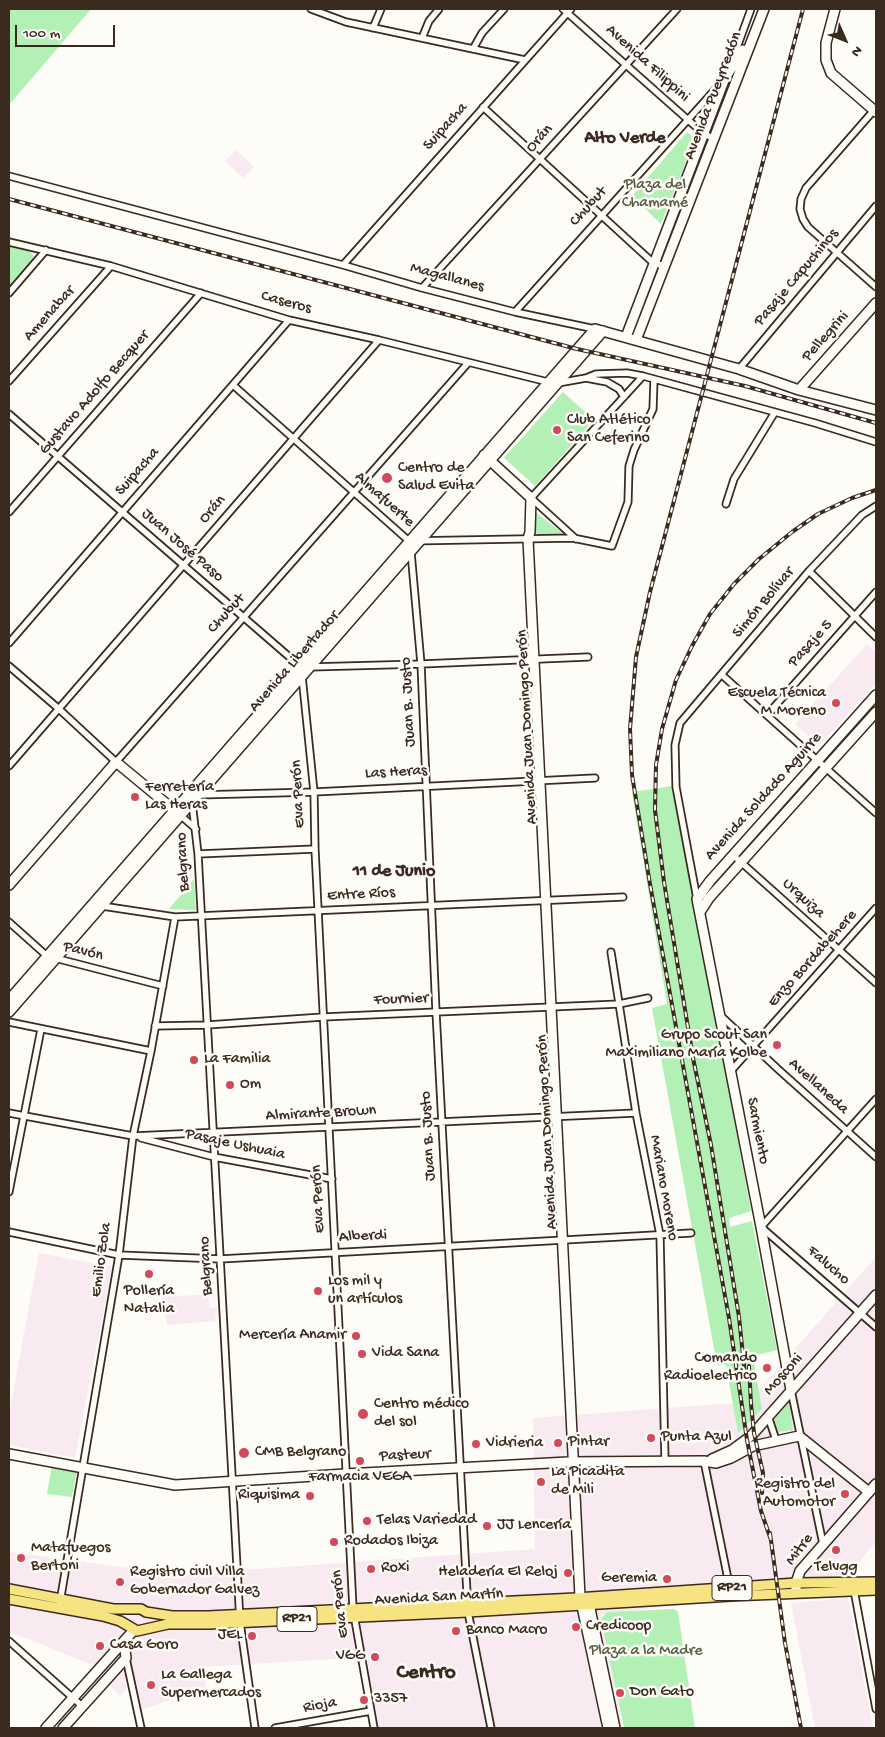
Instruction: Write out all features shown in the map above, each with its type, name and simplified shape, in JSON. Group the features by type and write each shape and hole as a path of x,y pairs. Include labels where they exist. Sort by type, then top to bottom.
{"main road":[{"name":"Avenida Pueyrredón","path":"636,340 764,9"},
{"path":"835,9 826,44 826,60 831,73 875,110"},
{"name":"Avenida Pueyrredón","path":"626,338 725,78 756,30"},
{"name":"Pellegrini","path":"799,390 876,303"},
{"name":"Magallanes","path":"599,330 738,369 799,390 874,406"},
{"name":"Avenida Libertador","path":"9,1012 51,958 599,330"},
{"path":"487,458 531,498"},
{"name":"Avenida Juan Domingo Perón","path":"531,498 531,537 576,1462 585,1601 608,1728"},
{"name":"Avenida Libertador","path":"9,1000 102,906 177,813 195,798 301,671 310,667 411,551 414,542"},
{"name":"Avenida Soldado Aguirre","path":"697,899 706,885 876,695"},
{"name":"Avenida Soldado Aguirre","path":"700,912 709,898 876,712"},
{"path":"116,762 177,813"},
{"name":"Chubut","path":"9,885 116,762"},
{"name":"Sarmiento","path":"697,899 721,1016 791,1390"},
{"name":"Mosconi","path":"704,1460 716,1458 747,1440 876,1294"},
{"path":"800,1436 869,1492"},
{"name":"Pasteur","path":"9,1454 175,1485 233,1480 576,1462 704,1460 716,1463 731,1458 753,1446 800,1436"},
{"name":"Mitre","path":"796,1588 800,1571 876,1484"},
{"name":"Avenida San Martín","path":"9,1589 120,1621 140,1631 168,1624 240,1618 468,1608 876,1582"},
{"name":"Avenida San Martín","path":"796,1588 876,1590"},
{"name":"Avenida San Martín","path":"9,1599 114,1609 141,1609 146,1612 172,1616 240,1618"},
{"name":"Avenida Juan Domingo Perón","path":"585,1601 615,1728"},
{"path":"46,1728 124,1641 132,1628 128,1617 135,1610"},
{"path":"146,1612 150,1620 146,1629"},
{"path":"63,1728 126,1658 124,1641"}],"street":[{"path":"311,9 325,11 346,22 525,60"},
{"path":"373,28 381,9"},
{"path":"422,38 429,21 439,9"},
{"path":"473,49 482,34 504,9"},
{"name":"Orán","path":"422,288 678,9"},
{"name":"Avenida Pueyrredón","path":"725,78 751,9"},
{"name":"Avenida Filippini","path":"568,10 704,134 713,138"},
{"name":"Suipacha","path":"343,265 568,10"},
{"name":"Chubut","path":"515,312 725,78"},
{"path":"483,107 654,263 664,266"},
{"path":"875,110 806,188 801,198 800,209 808,227 876,287"},
{"name":"Magallanes","path":"9,176 343,265 422,288 515,312 599,330"},
{"name":"Pasaje Capuchinos","path":"738,369 876,206"},
{"name":"Caseros","path":"9,242 111,266 290,320 553,382"},
{"path":"9,293 46,250"},
{"name":"Amenabar","path":"9,381 111,266"},
{"name":"Gustavo Adolfo Becquer","path":"9,512 201,293"},
{"name":"Suipacha","path":"9,642 290,320"},
{"name":"Orán","path":"9,766 379,340"},
{"name":"Chubut","path":"116,762 468,363"},
{"path":"553,382 586,378 596,374 627,373 775,412 876,442"},
{"path":"576,539 531,498 643,376"},
{"path":"586,378 607,382 619,389 624,397"},
{"name":"Almafuerte","path":"233,385 354,492 414,542 531,537 576,539 612,546 628,502 629,466 634,450 653,409 654,379"},
{"path":"726,504 734,479 775,412"},
{"name":"Juan José Paso","path":"9,414 301,671"},
{"name":"Simón Bolívar","path":"680,723 808,571 862,515 876,506"},
{"name":"Juan B. Justo","path":"411,551 421,664 436,1012 468,1608 491,1728"},
{"path":"808,571 876,637"},
{"name":"Pasaje 5","path":"767,715 876,592"},
{"path":"310,667 588,657"},
{"path":"9,666 116,762"},
{"name":"Eva Perón","path":"301,671 314,792 315,849 345,1474 354,1613 374,1728"},
{"path":"722,675 876,813"},
{"name":"Sarmiento","path":"680,723 675,744 676,787 697,899"},
{"name":"Las Heras","path":"195,798 595,778"},
{"name":"Belgrano","path":"195,798 240,1618 255,1728"},
{"path":"177,813 196,829"},
{"path":"198,854 315,849"},
{"name":"Urquiza","path":"733,855 876,983"},
{"name":"Entre Ríos","path":"102,906 175,917 623,897"},
{"name":"Enzo Bordabehere","path":"730,1072 876,908"},
{"name":"Emilio Zola","path":"60,1604 120,1255 133,1136 151,1051 175,917"},
{"name":"Pavón","path":"9,922 51,958 162,986"},
{"name":"Mariano Moreno","path":"611,952 636,1113 660,1235 665,1461"},
{"name":"Fournier","path":"155,1026 619,1004 648,998"},
{"name":"Avellaneda","path":"721,1016 876,1157"},
{"path":"9,1022 151,1051"},
{"path":"9,1192 41,1029"},
{"path":"761,1227 876,1099"},
{"name":"Almirante Brown","path":"9,1113 133,1136 636,1113"},
{"name":"Pasaje Ushuaia","path":"133,1136 214,1157 332,1179"},
{"name":"Falucho","path":"761,1227 876,1327"},
{"name":"Alberdi","path":"9,1232 120,1255 220,1260 335,1252 691,1234"},
{"name":"Sarmiento","path":"791,1390 823,1544"},
{"path":"768,1416 776,1440"},
{"path":"704,1460 730,1592"},
{"path":"854,1590 874,1687 876,1709"},
{"path":"9,1641 82,1706"},
{"path":"126,1658 141,1728"},
{"name":"Rioja","path":"275,1728 371,1711"}],"shaded area":[{"path":"236,150 254,167 243,178 225,161"},
{"name":"Escuela Técnica M.Moreno","path":"867,644 876,653 876,683 819,746 795,724"},
{"path":"39,1253 112,1267 75,1458 9,1445 9,1414"},
{"path":"876,1257 876,1542 841,1583 602,1615 623,1728 377,1728 367,1657 202,1667 206,1689 143,1709 125,1680 126,1689 120,1696 110,1686 119,1676 9,1631 9,1552 151,1571 188,1572 256,1569 535,1549 533,1418 748,1402"},
{"path":"208,1295 210,1308 217,1307 215,1321 167,1325 162,1296"},
{"path":"848,1598 873,1728 815,1728 791,1603"}],"green space":[{"path":"9,9 91,9 9,105"},
{"name":"Plaza del Chamamé","path":"687,132 695,139 661,224 632,196"},
{"path":"9,245 27,250 33,254 33,258 32,262 9,288"},
{"name":"Club Atlético San Ceferino","path":"563,392 594,420 535,486 504,458"},
{"path":"534,511 565,535 538,535 535,532"},
{"path":"673,786 751,1211 729,1218 730,1227 752,1221 777,1350 753,1356 762,1409 738,1433 726,1365 717,1365 652,1008 667,1004 632,792"},
{"path":"194,879 196,910 169,909"},
{"path":"789,1403 793,1430 777,1432 773,1420"},
{"path":"52,1465 77,1470 72,1497 47,1494"},
{"name":"Plaza a la Madre","path":"674,1609 678,1612 695,1728 624,1728 601,1619 607,1612"}],"railway":[{"path":"771,1540 761,1511 747,1440 729,1318 650,884 632,775 630,729 636,657 650,592 803,9"},
{"path":"9,199 577,349 745,386 876,423"},
{"path":"745,1375 739,1317 711,1145 693,1058 664,882 655,810 656,765 662,729 676,680 710,614 734,584 759,559 792,532 818,514 852,498 876,490"},
{"path":"749,1366 754,1433 763,1473 762,1493"},
{"path":"770,1533 785,1643 801,1728"}],"place":[{"name":"Club Atlético San Ceferino","path":"557,430"},
{"name":"Centro de Salud Evita","path":"387,478"},
{"name":"Escuela Técnica M.Moreno","path":"836,703"},
{"name":"Ferretería Las Heras","path":"135,797"},
{"name":"Grupo Scout San Maximiliano María Kolbe","path":"777,1045"},
{"name":"La Familia","path":"194,1060"},
{"name":"Om","path":"230,1085"},
{"name":"Pollería Natalia","path":"149,1274"},
{"name":"Los mil y un artículos","path":"318,1291"},
{"name":"Mercería Anamir","path":"356,1336"},
{"name":"Vida Sana","path":"362,1354"},
{"name":"Comando Radioelectrico","path":"767,1368"},
{"name":"Centro médico del sol","path":"363,1414"},
{"name":"Punta Azul","path":"651,1438"},
{"name":"Pintar","path":"558,1443"},
{"name":"Vidrieria","path":"476,1444"},
{"name":"CMB Belgrano","path":"244,1453"},
{"name":"Farmacia VEGA","path":"360,1461"},
{"name":"La Picadita de Mili","path":"541,1482"},
{"name":"Registro del Automotor","path":"845,1494"},
{"name":"Riquisima","path":"310,1496"},
{"name":"Telas Variedad","path":"367,1521"},
{"name":"JJ Lencería","path":"487,1526"},
{"name":"Rodados Ibiza","path":"334,1542"},
{"name":"Telvgg","path":"836,1550"},
{"name":"Matafuegos Bertoni","path":"21,1558"},
{"name":"Roxi","path":"371,1569"},
{"name":"Heladería El Reloj","path":"568,1573"},
{"name":"Geremia","path":"667,1579"},
{"name":"Registro civil Villa Gobernador Galvez","path":"120,1582"},
{"name":"Credicoop","path":"576,1627"},
{"name":"Banco Macro","path":"456,1631"},
{"name":"JEL","path":"252,1636"},
{"name":"Casa Goro","path":"100,1646"},
{"name":"VGG","path":"375,1657"},
{"name":"La Gallega Supermercados","path":"151,1685"},
{"name":"Don Gato","path":"620,1693"},
{"name":"3357","path":"364,1700"}],"district":[{"name":"Alto Verde","path":"625,139"},
{"name":"11 de Junio","path":"394,872"},
{"name":"Centro","path":"426,1674"}]}
